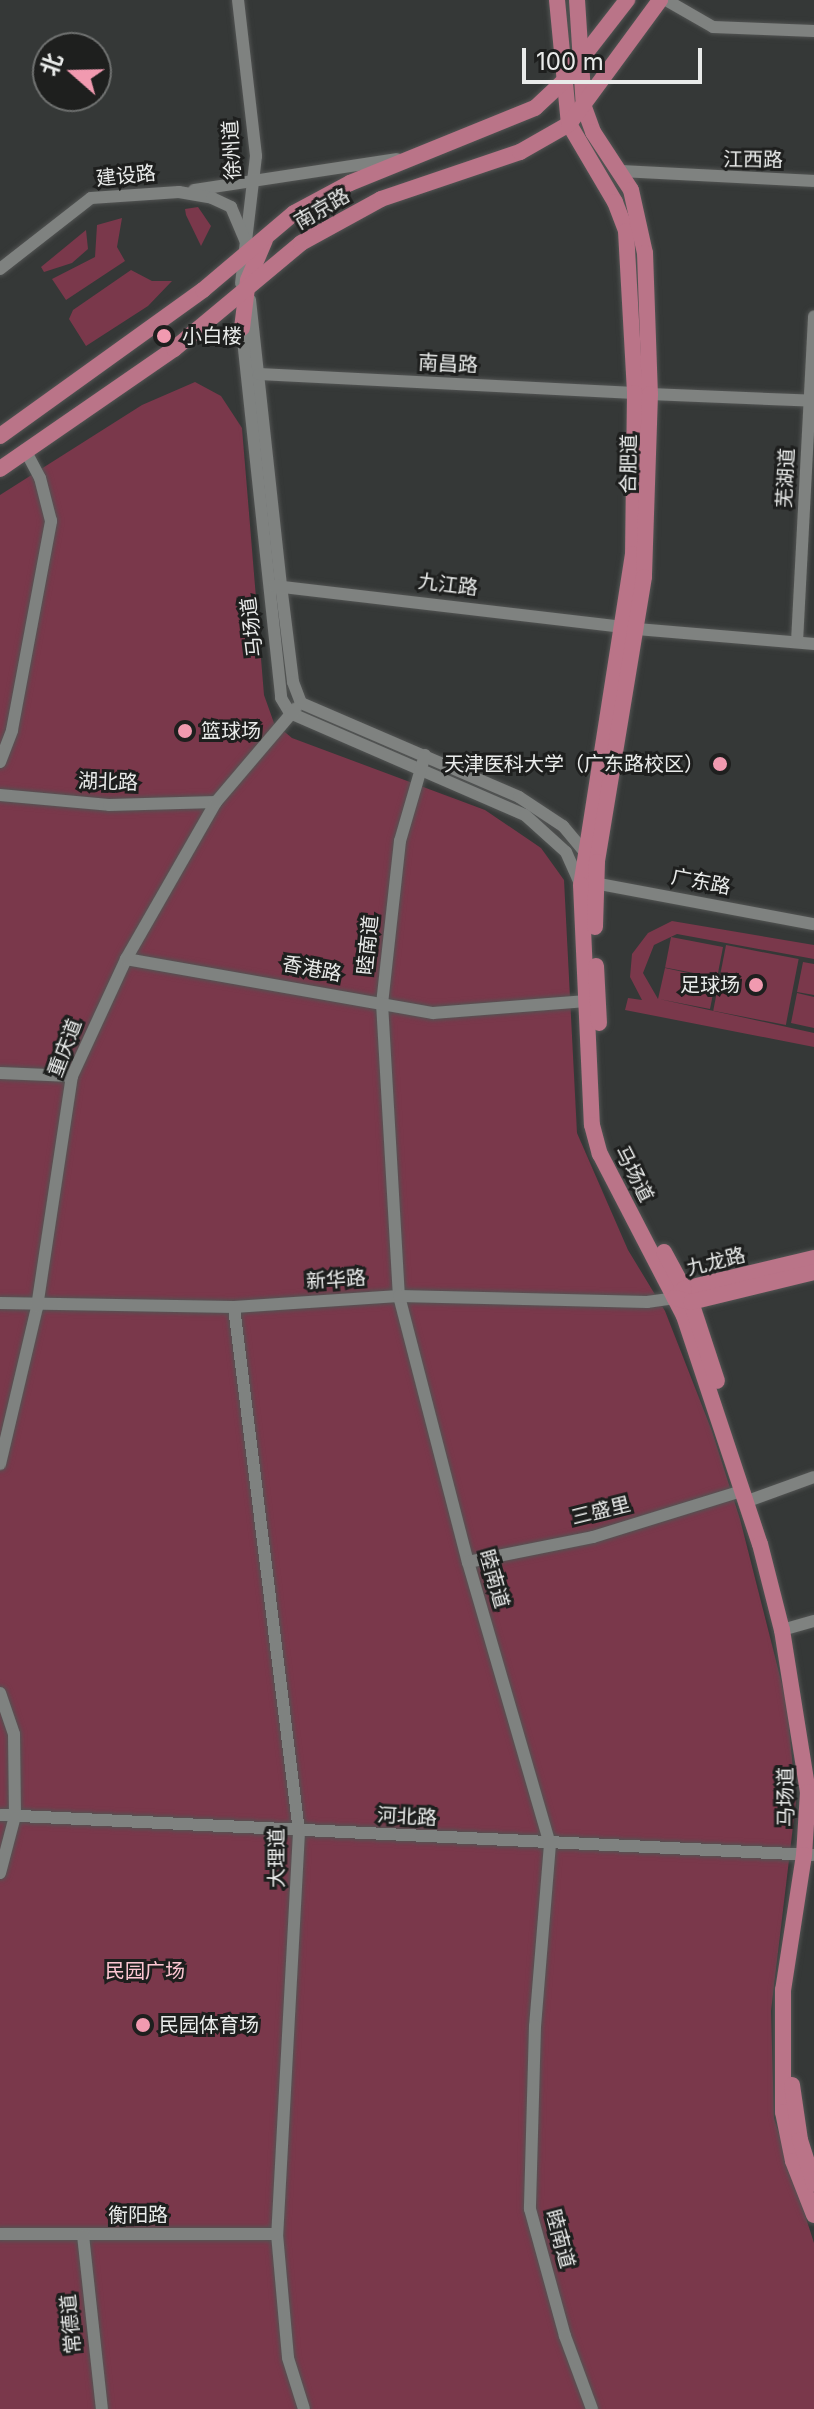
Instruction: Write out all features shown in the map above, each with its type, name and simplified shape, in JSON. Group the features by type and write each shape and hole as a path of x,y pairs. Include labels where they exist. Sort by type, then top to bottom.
{"main road":[{"path":"557,0 569,124"},
{"name":"合肥道","path":"577,0 584,107 593,132 622,171 645,253 643,394 647,540 588,884"},
{"name":"南京路","path":"0,436 203,290 273,229 350,183 527,112 564,81 627,0"},
{"name":"南京路","path":"0,469 174,349 301,243 357,211 520,152 569,124 660,0"},
{"path":"527,112 548,85 561,28"},
{"name":"合肥道","path":"569,124 615,202 626,231 643,394"},
{"path":"242,328 245,290 273,229"},
{"name":"合肥道","path":"588,884 585,852 631,628"},
{"name":"马场道","path":"588,884 587,1001 593,1135 668,1272 684,1294 786,1629 814,1740"},
{"name":"马场道","path":"588,884 603,1128 668,1272"},
{"name":"九龙路","path":"709,1291 814,1258"},
{"path":"668,1272 709,1291"},
{"name":"九龙路","path":"709,1291 814,1272"},
{"path":"684,1294 709,1291"},
{"name":"马场道","path":"786,1629 808,1770 810,1851 790,2024 792,2099 814,2184"},
{"name":"马场道","path":"810,1851 780,2035 785,2131 814,2215"}],"street":[{"name":"徐州道","path":"238,0 255,184 245,290"},
{"path":"666,0 713,27 814,31"},
{"path":"179,192 255,184 421,156"},
{"name":"江西路","path":"622,171 691,178 814,181"},
{"name":"建设路","path":"1,268 91,198 179,192 231,207 247,250"},
{"name":"马场道","path":"247,250 245,290 259,374 281,698 290,713 525,815 566,852 588,884"},
{"name":"芜湖道","path":"797,642 812,401 814,316"},
{"name":"马场道","path":"242,328 274,586 293,682 301,703"},
{"name":"南昌路","path":"259,374 812,401"},
{"path":"0,762 12,730 51,521 40,478 25,450"},
{"name":"九江路","path":"274,586 631,628 814,644"},
{"path":"301,703 425,755 542,810 585,852"},
{"name":"重庆道","path":"0,1464 37,1307 72,1076 126,959 216,802 301,703"},
{"name":"睦南道","path":"425,755 400,841 382,1003 399,1296 468,1562 550,1844 535,2026 530,2209 565,2336 592,2409"},
{"name":"湖北路","path":"0,795 109,805 216,802"},
{"name":"广东路","path":"588,884 814,924"},
{"name":"香港路","path":"126,959 433,1013 587,1001"},
{"path":"0,1073 72,1076"},
{"name":"新华路","path":"0,1303 37,1307 234,1307 399,1296 647,1302 684,1294"},
{"name":"大理道","path":"234,1307 299,1832 277,2234 288,2358 304,2409"},
{"name":"三盛里","path":"468,1562 593,1537 814,1477"},
{"path":"786,1629 814,1623"},
{"path":"0,1693 14,1734 15,1816 0,1873"},
{"name":"河北路","path":"0,1815 550,1844 810,1851"},
{"name":"衡阳路","path":"0,2234 277,2234"},
{"name":"常德道","path":"83,2235 102,2409"}],"green space":[{"path":"198,207 211,226 201,246 185,209"},
{"path":"122,218 117,247 125,261 66,300 52,279 95,257 97,225"},
{"path":"86,230 88,249 72,263 44,272 41,267"},
{"path":"131,270 152,281 172,281 148,306 86,346 69,319 73,310"},
{"name":"民园广场","path":"195,382 221,396 242,428 264,695 274,723 292,738 485,810 541,848 564,880 577,1133 628,1250 665,1311 712,1431 740,1519 787,1704 796,1801 771,2011 774,2118 814,2243 814,2409 0,2409 0,495 142,405"},
{"path":"672,921 814,945 814,959 677,934 654,945 643,973 658,999 665,968 716,979 710,1009 659,999 814,1033 814,1047 625,1010 628,998 642,1000 630,977 632,954 648,933"},
{"path":"671,937 723,947 717,978 665,967"},
{"name":"足球场","path":"726,945 799,959 786,1025 713,1011"},
{"path":"803,962 814,964 814,995 797,992"},
{"path":"797,993 814,997 814,1028 791,1023"}],"place":[{"name":"小白楼","path":"164,336"},
{"name":"篮球场","path":"185,731"},
{"name":"天津医科大学（广东路校区）","path":"720,764"},
{"name":"足球场","path":"756,985"},
{"name":"民园体育场","path":"143,2025"}]}
